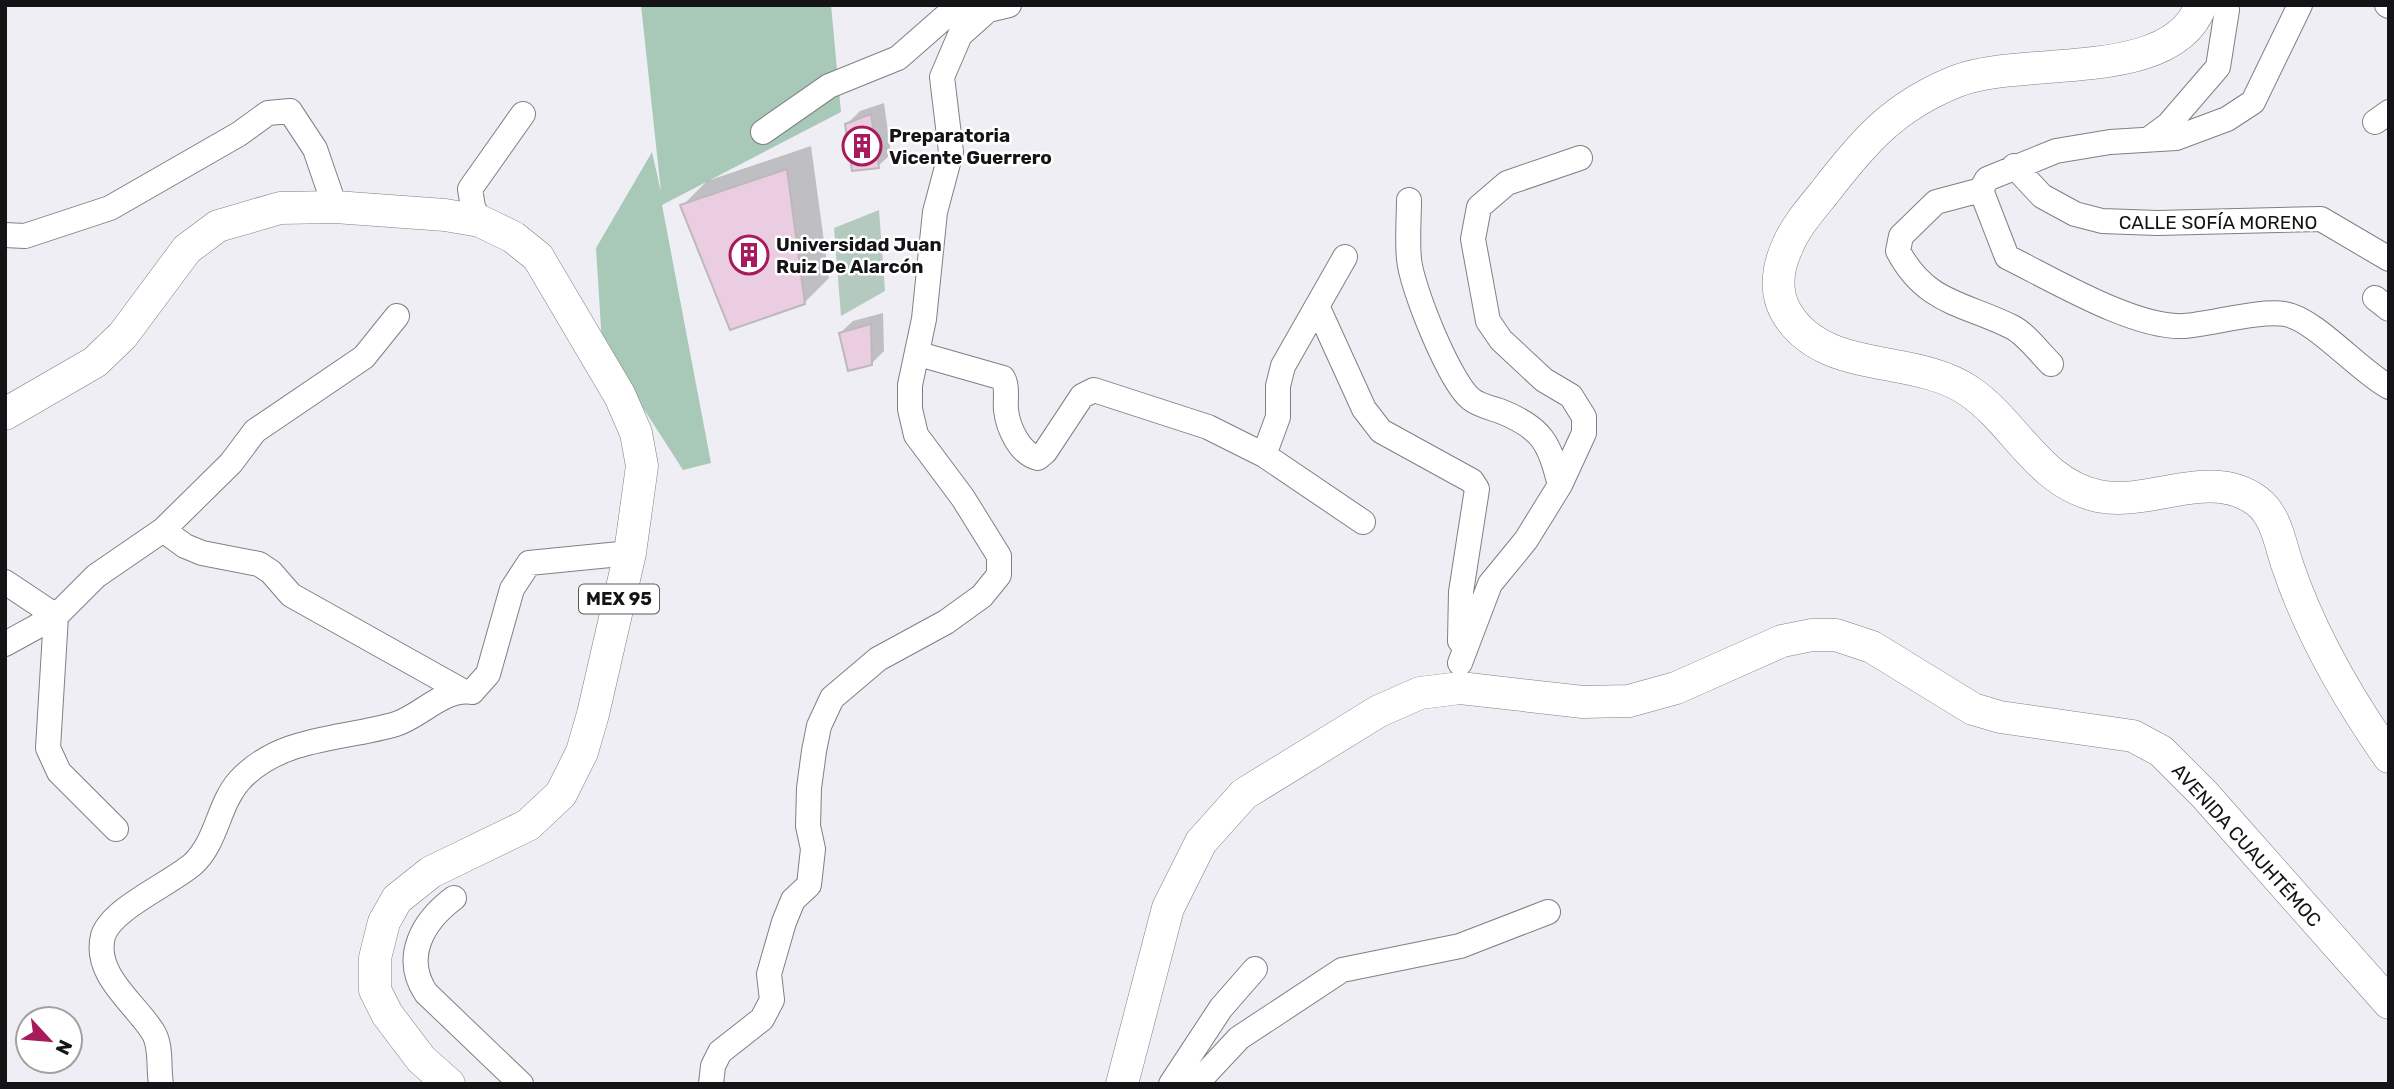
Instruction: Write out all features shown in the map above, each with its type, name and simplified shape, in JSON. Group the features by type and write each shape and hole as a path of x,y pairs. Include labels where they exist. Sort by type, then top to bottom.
{"main road":[{"path":"2202,5 2186,33 2148,55 1987,73 1957,82 1898,112 1865,139 1792,235 1780,263 1779,300 1795,327 1819,345 1857,358 1942,376 1970,392 2038,463 2069,486 2100,497 2150,497 2214,486 2236,491 2257,501 2271,516 2310,625 2350,698 2389,757"},
{"name":"MEX 95","path":"5,414 95,362 123,335 187,249 218,226 280,208 335,207 480,220 513,237 538,257 625,408 636,433 642,466 630,552 593,714 582,752 561,794 528,825 431,872 397,899 384,922 375,958 375,990 387,1014 421,1059 449,1084"},
{"name":"AVENIDA CUAUHTÉMOC","path":"1122,1084 1168,908 1200,842 1244,794 1379,711 1460,676 1583,702 1629,701 1676,688 1782,641 1812,635 1836,635 1872,647 1973,709 2000,717 2133,736 2161,751 2204,794 2389,1003"}],"street":[{"path":"2149,139 2168,125 2218,67 2225,5"},
{"path":"2051,364 2014,328 1941,299 1907,269 1898,251 1901,236 1936,202 1980,190 1987,179 2014,166 2056,151 2194,133 2227,119 2253,102 2300,5"},
{"path":"763,132 829,86 898,58 954,9 999,8"},
{"path":"711,1084 713,1066 720,1052 762,1020 772,1000 769,974 784,922 793,900 809,885 813,849 808,825 809,788 819,726 832,698 878,659 946,622 982,597 999,575 999,556 963,498 916,435 910,409 910,385 919,354 935,212 951,152 942,77 960,35 999,8"},
{"path":"5,235 25,236 110,208 239,134 268,113 290,111 302,125 314,149 335,207"},
{"path":"480,220 473,207 470,189 523,114"},
{"path":"1460,676 1490,584 1526,540 1560,485 1584,433 1584,416 1571,396 1544,380 1501,340 1488,321 1473,239 1479,207 1492,193 1507,183 1580,158"},
{"name":"CALLE SOFÍA MORENO","path":"2014,166 2042,196 2075,214 2102,220 2158,223 2321,219 2389,258"},
{"path":"1980,190 2007,257 2074,290 2140,320 2181,327 2284,314 2307,324 2374,379 2389,387"},
{"path":"1409,200 1409,261 1416,289 1455,382 1472,401 1514,417 1536,429 1550,447 1560,485"},
{"path":"1264,455 1278,417 1278,386 1283,366 1345,257"},
{"path":"1318,308 1364,409 1381,431 1472,481 1477,489 1461,592 1460,676"},
{"path":"5,644 56,616 96,576 163,530 231,463 255,431 356,363 397,316"},
{"path":"919,354 1003,378 1007,418 1021,448 1029,456 1038,458 1045,452 1082,396 1094,390 1208,427 1264,455 1363,522"},
{"path":"163,530 184,546 202,553 259,564 271,572 291,595 459,690 472,692 488,674 512,589 529,563 630,552"},
{"path":"5,582 56,616"},
{"path":"56,616 48,748 59,772 117,829"},
{"path":"161,1084 158,1047 153,1032 109,975 103,950 103,936 115,917 164,885 202,853 237,783 257,765 317,739 397,724 459,690"},
{"path":"454,898 433,913 424,929 417,948 417,980 426,993 521,1084"},
{"path":"1196,1084 1239,1038 1342,970 1460,946 1548,912"},
{"path":"1171,1084 1221,1008 1255,969"}],"green space":[{"path":"641,5 831,5 841,112 662,205 711,463 683,470 602,344 596,248 652,152 661,192"},
{"path":"879,210 885,291 841,316 834,228"}],"building":[{"name":"Preparatoria Vicente Guerrero","path":"871,114 879,168 852,171 845,124"},
{"name":"Universidad Juan Ruiz De Alarcón","path":"787,169 805,304 730,330 680,205"},
{"path":"871,324 872,365 848,371 839,333"}],"place":[{"name":"Preparatoria Vicente Guerrero","path":"862,146"},
{"name":"Universidad Juan Ruiz De Alarcón","path":"749,255"}]}
